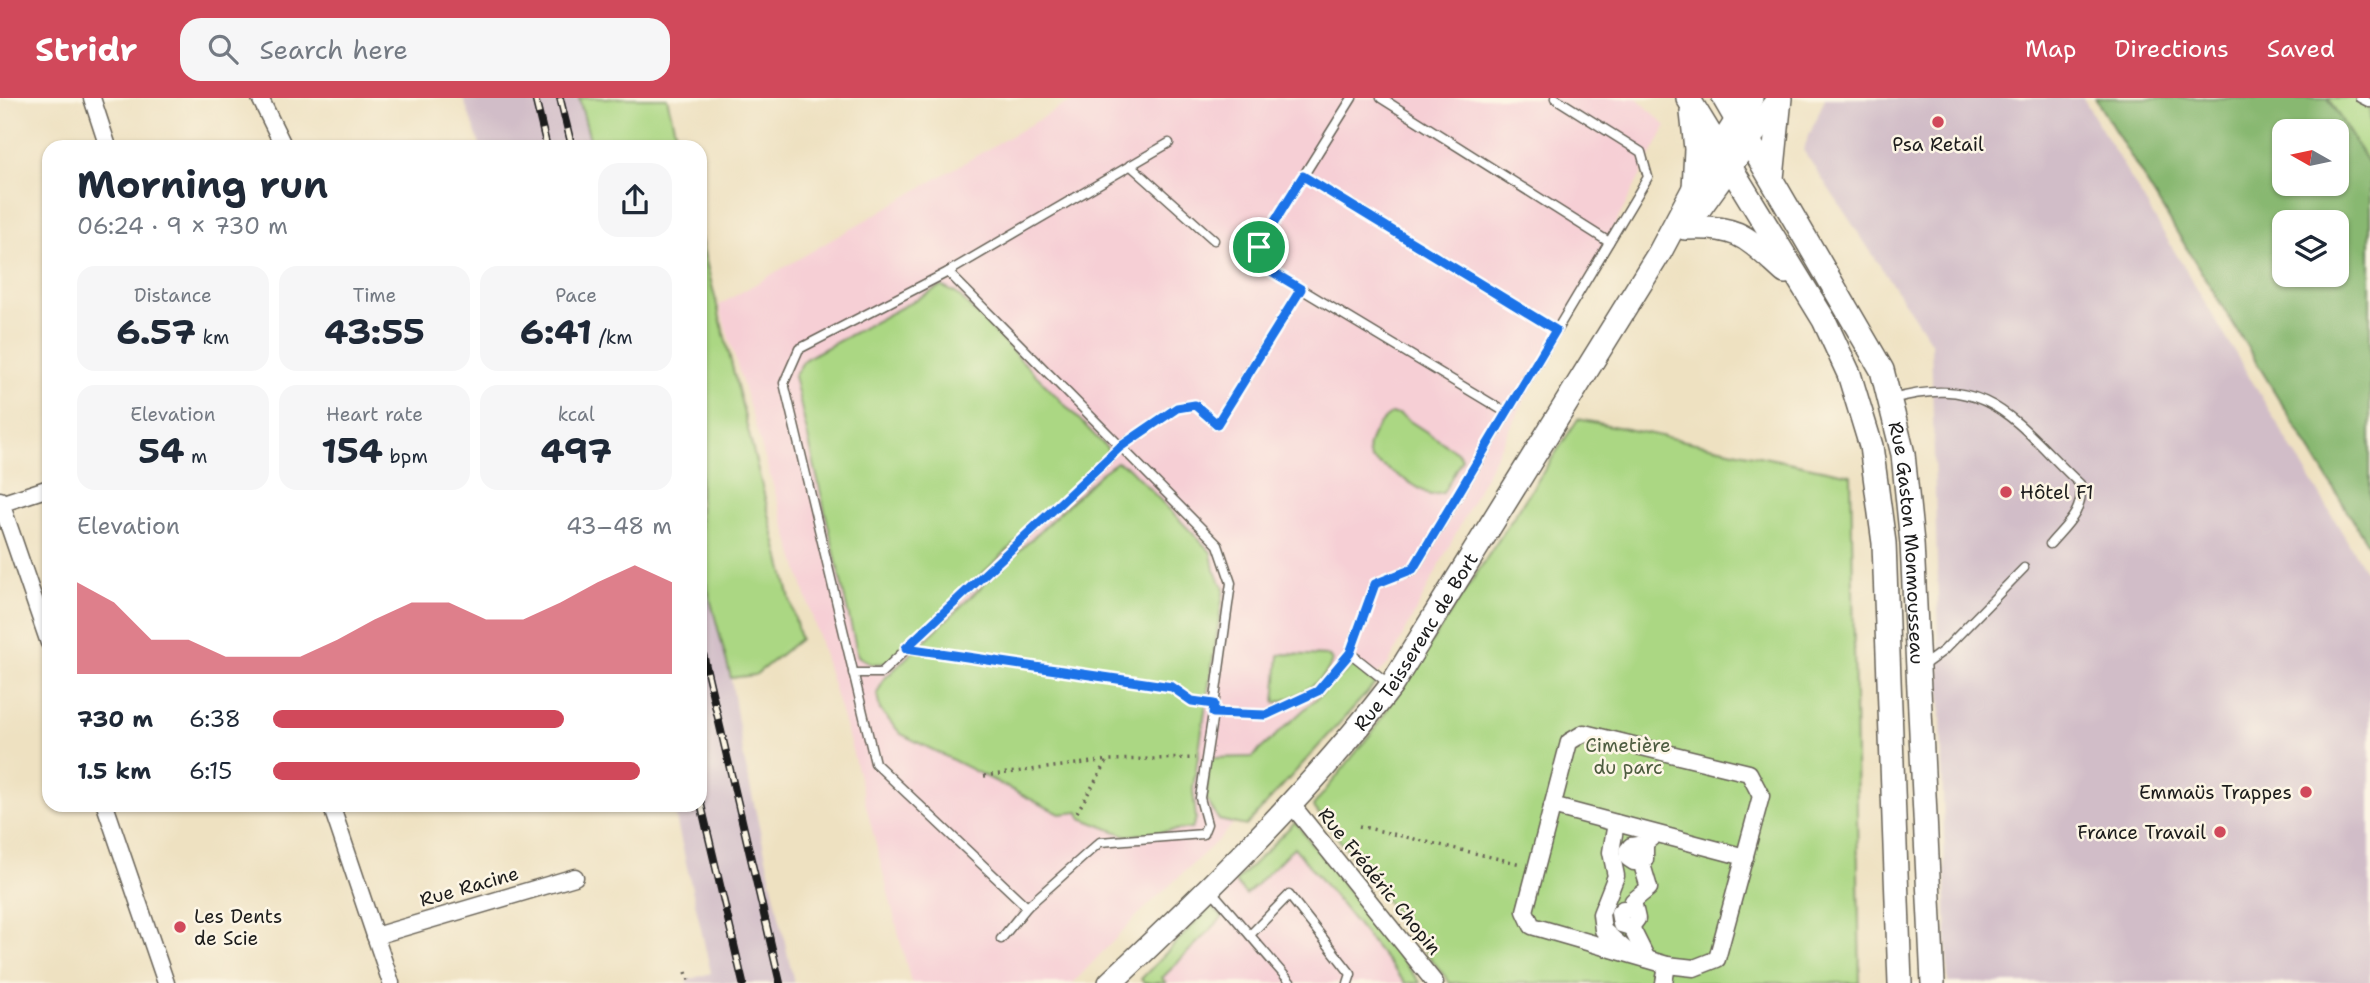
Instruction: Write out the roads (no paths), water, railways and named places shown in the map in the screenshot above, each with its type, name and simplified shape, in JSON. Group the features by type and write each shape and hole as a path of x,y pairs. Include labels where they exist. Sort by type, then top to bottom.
{"main road":[{"path":"1724,98 1733,145 1802,286"},
{"path":"1733,145 1751,98"},
{"path":"1733,145 1780,98"},
{"path":"1772,178 1780,98"},
{"path":"1694,99 1733,145 1815,275 1829,275"},
{"path":"1693,190 1696,149 1694,99"},
{"name":"Rue Gaston Monmousseau","path":"1733,145 1772,178 1882,370 1905,480 1918,669 1933,983"},
{"name":"Rue Teisserenc de Bort","path":"1117,981 1292,805 1342,750 1391,686 1660,252 1693,190 1733,145"},
{"name":"Rue Teisserenc de Bort","path":"1660,252 1685,229 1733,145"},
{"path":"1685,229 1709,227 1741,233 1802,286"},
{"name":"Rue Gaston Monmousseau","path":"1802,286 1824,320 1849,374 1871,446 1884,544 1900,983"}],"street":[{"path":"92,98 106,140"},
{"path":"260,98 281,140"},
{"path":"42,490 0,503 42,623"},
{"path":"1584,733 1749,773 1761,796 1745,857 1717,960 1694,968 1667,965 1532,926 1525,911 1569,742 1584,733"},
{"name":"Rue Frédéric Chopin","path":"1292,805 1435,983"},
{"path":"1552,806 1745,857"},
{"path":"107,812 166,983"},
{"path":"333,812 391,983"},
{"path":"1616,823 1611,852 1615,884 1601,914 1603,930 1630,954"},
{"path":"1647,959 1631,927 1621,924 1619,913 1636,903 1631,892 1632,883 1642,862 1645,842 1656,834"},
{"name":"Rue Racine","path":"375,936 575,877"},
{"path":"1664,983 1667,965"}],"lane":[{"path":"1352,98 1259,247 1266,268 1507,413"},
{"path":"1381,98 1609,242"},
{"path":"1213,708 1266,715 1318,691 1350,653 1375,584 1413,569 1648,177 1642,152 1555,98"},
{"path":"2360,98 2370,103"},
{"path":"1027,907 875,763 784,383 799,349 948,272 1169,143"},
{"path":"1130,165 1214,240"},
{"path":"1303,176 1556,330"},
{"path":"948,272 1218,545 1231,583 1200,798 1207,824 1203,834 1100,842 1027,907 1000,939"},
{"path":"853,673 881,673 1120,447 1177,408 1195,405 1217,424 1301,289"},
{"path":"1889,400 1925,390 1952,391 1977,396 1999,407 2080,484 2081,504 2050,544"},
{"path":"1918,669 1943,651 2024,568"},
{"path":"1350,653 1391,686"},
{"path":"1209,887 1291,983"},
{"path":"1250,934 1289,895 1351,974 1348,983"}],"railway":[{"path":"535,98 545,140"},
{"path":"560,98 570,140"},
{"path":"707,671 780,983"},
{"path":"703,812 743,983"}],"place":[{"name":"Psa Retail","path":"1938,122"},
{"name":"Hôtel F1","path":"2006,492"},
{"name":"Emmaüs Trappes","path":"2306,792"},
{"name":"France Travail","path":"2220,832"},
{"name":"Les Dents de Scie","path":"180,927"}],"park label":[{"name":"Cimetière du parc","path":"1628,756"}]}
